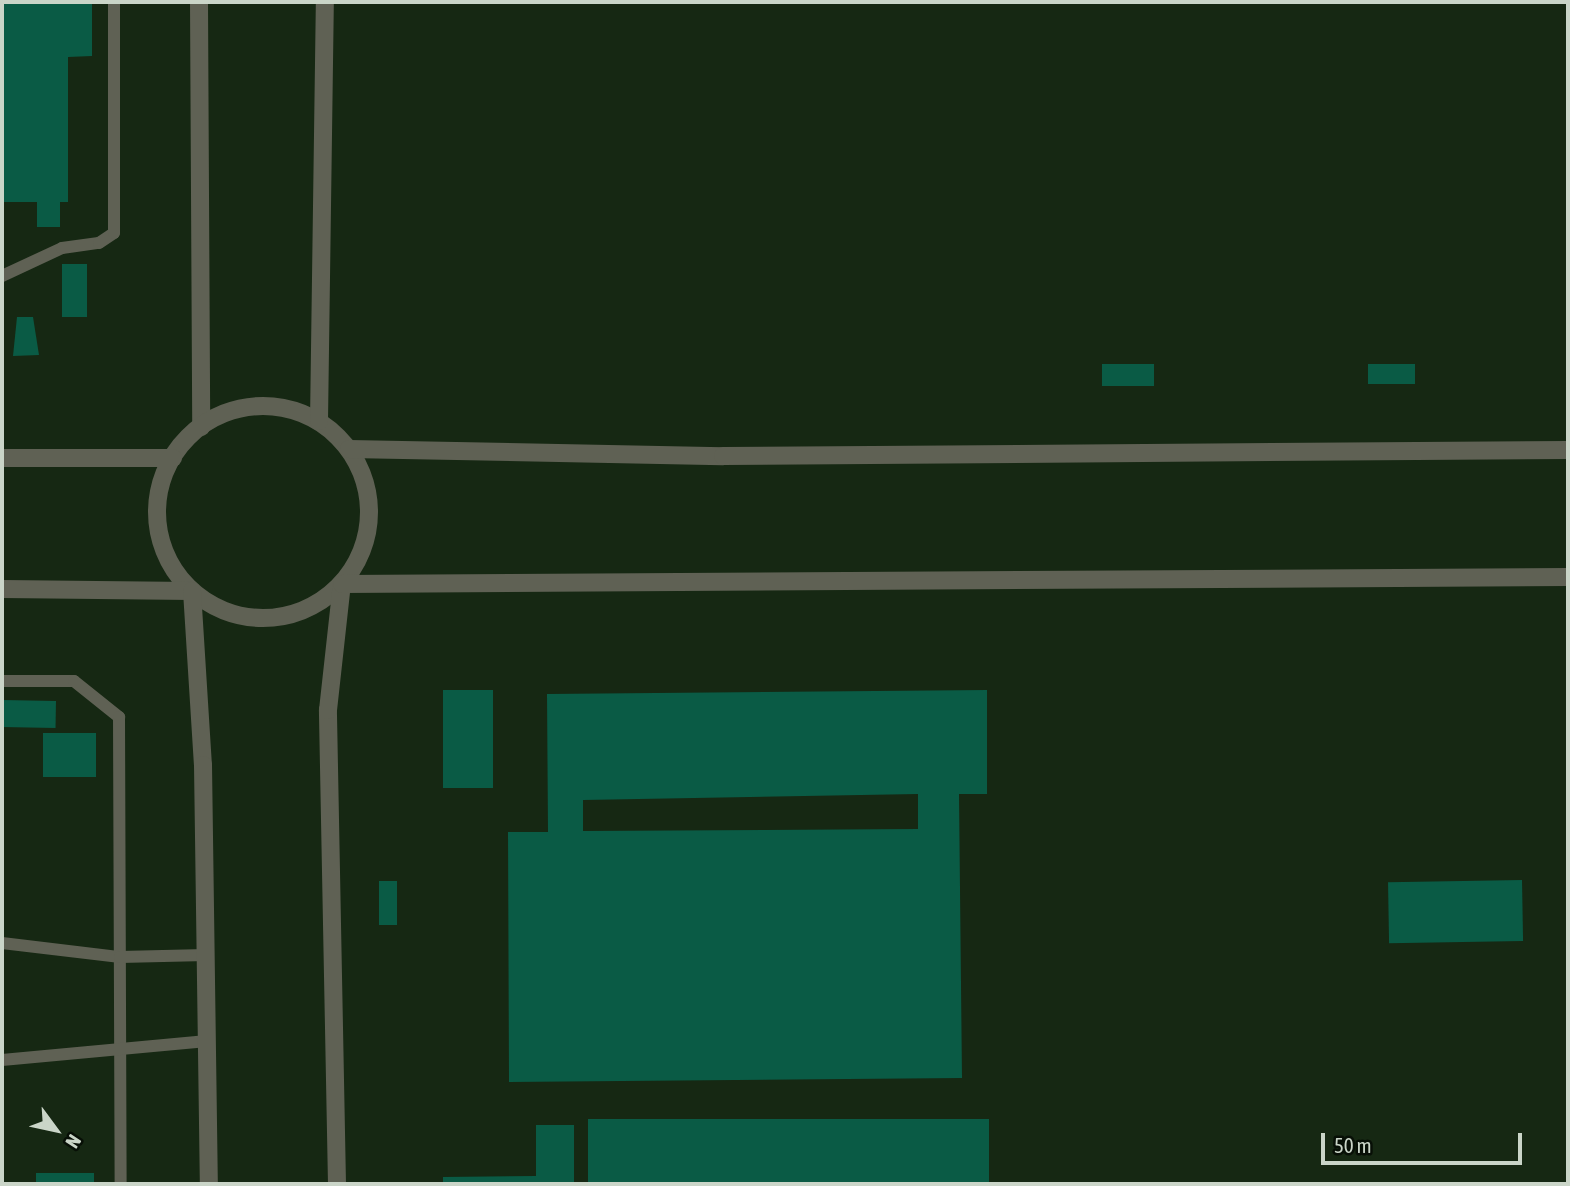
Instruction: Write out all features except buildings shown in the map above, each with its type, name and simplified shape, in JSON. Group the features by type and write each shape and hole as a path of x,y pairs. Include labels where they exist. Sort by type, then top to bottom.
{"street":[{"path":"199,2 201,427"},
{"path":"318,421 325,2"},
{"path":"337,1184 328,710 342,584 363,548 369,507 366,486 349,449 318,421 280,407 238,409 201,427 173,458 161,486 157,517 167,558 192,591 227,612 268,618 308,608 342,584 1568,577"},
{"path":"349,449 723,456 1568,450"},
{"path":"2,458 173,458"},
{"path":"2,589 192,591"},
{"path":"192,591 203,765 209,1184"}],"lane":[{"path":"2,276 62,248 99,243 114,233 114,2"},
{"path":"2,681 74,681 119,716 121,1184"},
{"path":"2,943 120,957 206,955"},
{"path":"2,1060 120,1046 207,1041"}]}
